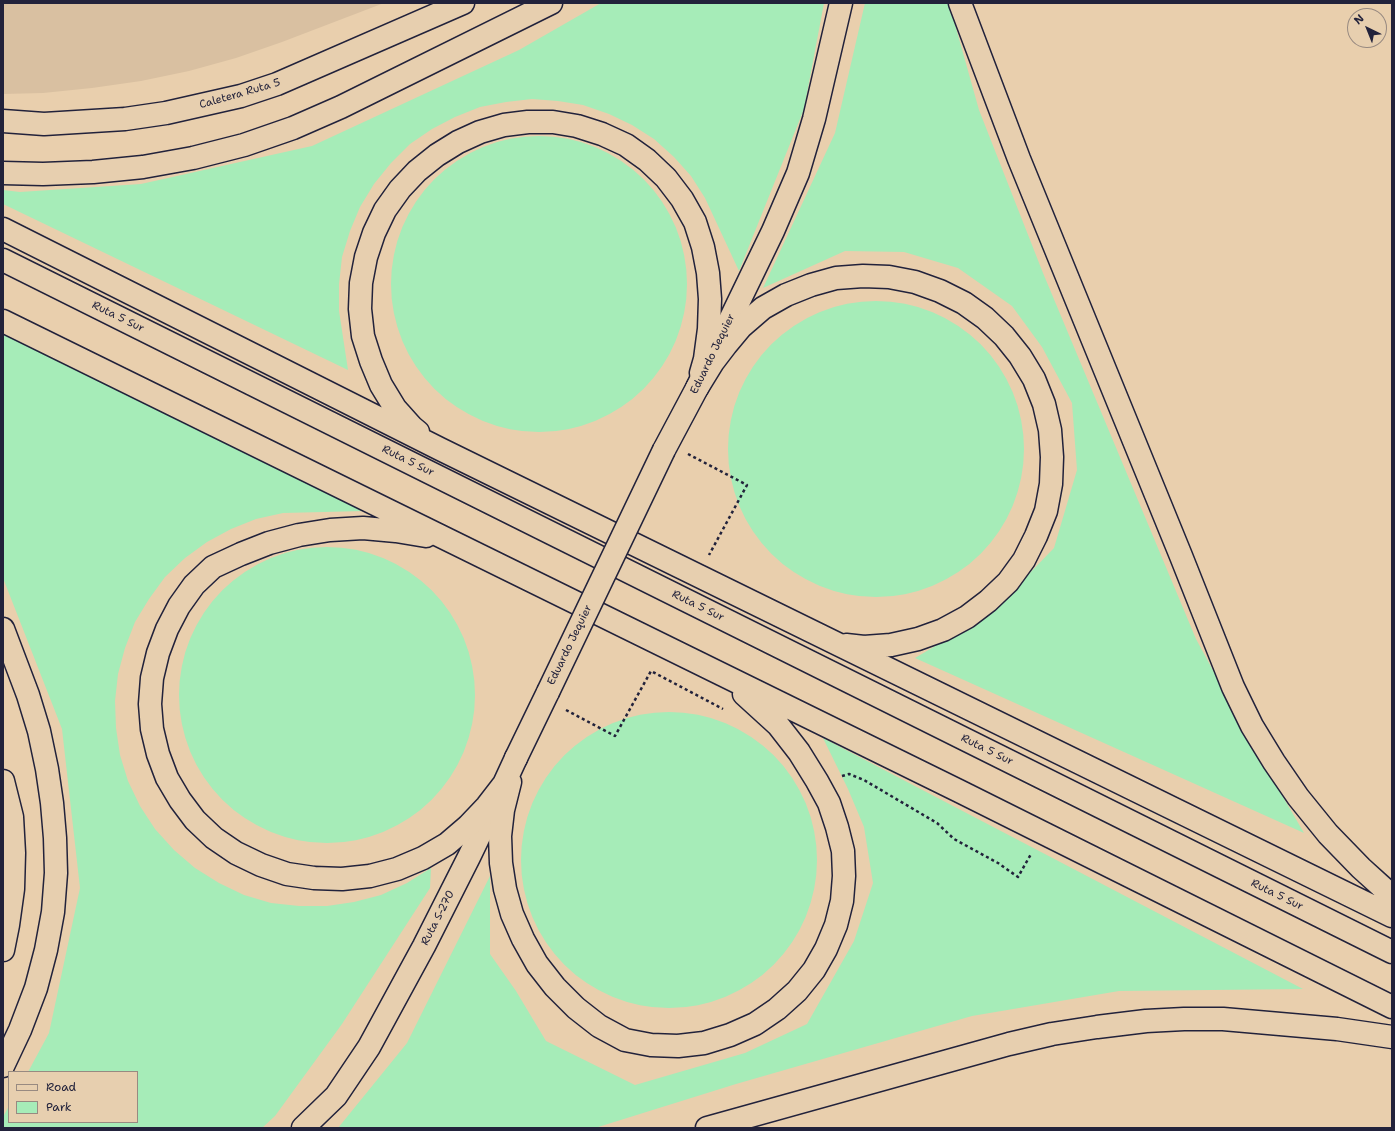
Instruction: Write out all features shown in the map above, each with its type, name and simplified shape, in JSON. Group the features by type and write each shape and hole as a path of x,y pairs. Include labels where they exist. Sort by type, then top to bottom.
{"main road":[{"name":"Caletera Ruta 5","path":"3,121 44,124 125,119 166,113 240,96 277,84 463,3"},
{"path":"3,173 43,174 93,172 144,167 193,158 244,144 293,128 341,107 551,3"},
{"name":"Eduardo Jequier","path":"548,692 664,450 697,388 773,231 798,174 814,119 841,3"},
{"path":"960,3 1019,158 1181,556 1233,688 1252,726 1298,797 1328,834 1361,868 1392,896"},
{"path":"440,449 412,427 395,408 381,385 370,361 363,336 360,309 361,282 366,258 374,233 385,210 400,189 417,171 437,155 458,142 480,132 504,125 528,122 553,122 577,126 602,134 626,145 647,160 666,178 682,199 695,222 703,247 708,272 710,299 708,336 705,359 697,388"},
{"path":"3,229 440,449 1392,916"},
{"name":"Ruta 5 Sur","path":"3,260 1392,952"},
{"path":"697,388 713,362 726,345 741,327 763,308 786,295 811,285 836,278 863,276 889,277 915,282 940,291 964,303 985,318 1004,336 1020,356 1034,379 1044,404 1050,430 1052,457 1051,484 1046,511 1036,536 1024,560 1008,582 988,601 967,617 943,630 918,640 891,645 864,647 837,644"},
{"path":"3,321 959,791 1392,1007"},
{"path":"449,540 396,531 363,528 330,530 299,535 270,543 213,567 194,585 179,606 166,629 158,653 152,678 150,704 152,730 158,754 167,778 180,800 195,820 214,838 236,853 261,865 287,874 314,878 342,879 370,876 397,869 423,858 447,844 488,806 504,784 516,758"},
{"path":"3,629 28,695 39,731 52,803 56,873 53,912 46,950 36,988 20,1030 3,1066"},
{"path":"516,758 502,817 500,836 501,863 505,889 512,914 523,939 538,964 555,987 576,1008 593,1021 625,1040 651,1045 678,1046 704,1043 736,1033 755,1024 777,1010 797,991 814,970 826,949 833,931 842,901 844,876 842,851 837,826 829,803 799,752 778,725 757,705 735,686 711,669"},
{"name":"Ruta S-270","path":"303,1128 336,1096 369,1047 469,857 548,692"},
{"path":"3,781 12,817 14,853 13,889 3,950"},
{"path":"707,1128 1009,1044 1052,1034 1097,1027 1146,1021 1223,1019 1337,1029 1392,1037"}],"path":[{"path":"695,458 747,485 698,576"},
{"path":"571,713 614,736"}],"shaded area":[{"path":"3,3 384,3 282,42 236,58 189,71 141,81 92,88 43,93 3,94"}],"green space":[{"path":"601,3 824,3 804,109 739,271 705,198 691,176 674,157 654,139 632,125 609,114 583,105 558,101 532,99 506,102 480,107 455,117 432,129 410,144 391,163 374,184 360,207 350,231 342,257 339,284 339,311 348,370 3,204 3,190 20,192 141,184 312,146 519,50"},
{"path":"865,3 949,3 979,110 1043,273 1196,639 1261,759 1304,833 915,658 991,613 1054,548 1077,470 1072,403 1042,347 1012,306 958,268 904,252 845,251 763,288 835,133"},
{"path":"539,136 568,139 609,154 633,170 653,190 669,214 680,241 684,255 687,284 684,313 669,354 653,378 633,398 609,414 582,425 568,429 539,432 510,429 469,414 445,398 425,378 409,354 398,327 394,313 391,284 394,255 409,214 425,190 445,170 469,154 496,143 510,139"},
{"path":"876,301 905,304 946,319 970,335 990,355 1006,379 1017,406 1021,420 1024,449 1021,478 1006,519 990,543 970,563 946,579 919,590 905,594 876,597 847,594 806,579 782,563 762,543 746,519 735,492 731,478 728,449 731,420 746,379 762,355 782,335 806,319 833,308 847,304"},
{"path":"3,332 364,511 283,513 256,519 231,529 207,542 185,558 165,577 149,599 135,622 125,648 118,674 115,701 116,728 120,755 128,781 140,806 155,829 174,850 195,868 219,883 244,895 271,903 299,906 327,906 354,902 381,895 407,883 431,868 430,888 342,1024 275,1116 262,1128 3,1128 3,1117 8,1108 8,1123 138,1123 138,1071 29,1071 49,1033 80,888 62,729 3,578"},
{"path":"327,547 356,550 397,565 421,581 441,601 457,625 468,652 472,666 475,695 472,724 457,765 441,789 421,809 397,825 370,836 356,840 327,843 298,840 257,825 233,809 213,789 197,765 186,738 182,724 179,695 182,666 197,625 213,601 233,581 257,565 284,554 298,550"},
{"path":"669,712 698,715 739,730 763,746 783,766 799,790 810,817 814,831 817,860 814,889 799,930 783,954 763,974 739,990 712,1001 698,1005 669,1008 640,1005 599,990 575,974 555,954 539,930 528,903 524,889 521,860 524,831 539,790 555,766 575,746 599,730 626,719 640,715"},
{"path":"823,738 1303,989 1119,991 972,1016 736,1084 595,1128 338,1128 407,1043 490,876 490,954 516,991 546,1041 635,1085 745,1053 807,1024 854,941 873,883 864,827 848,789"}]}
